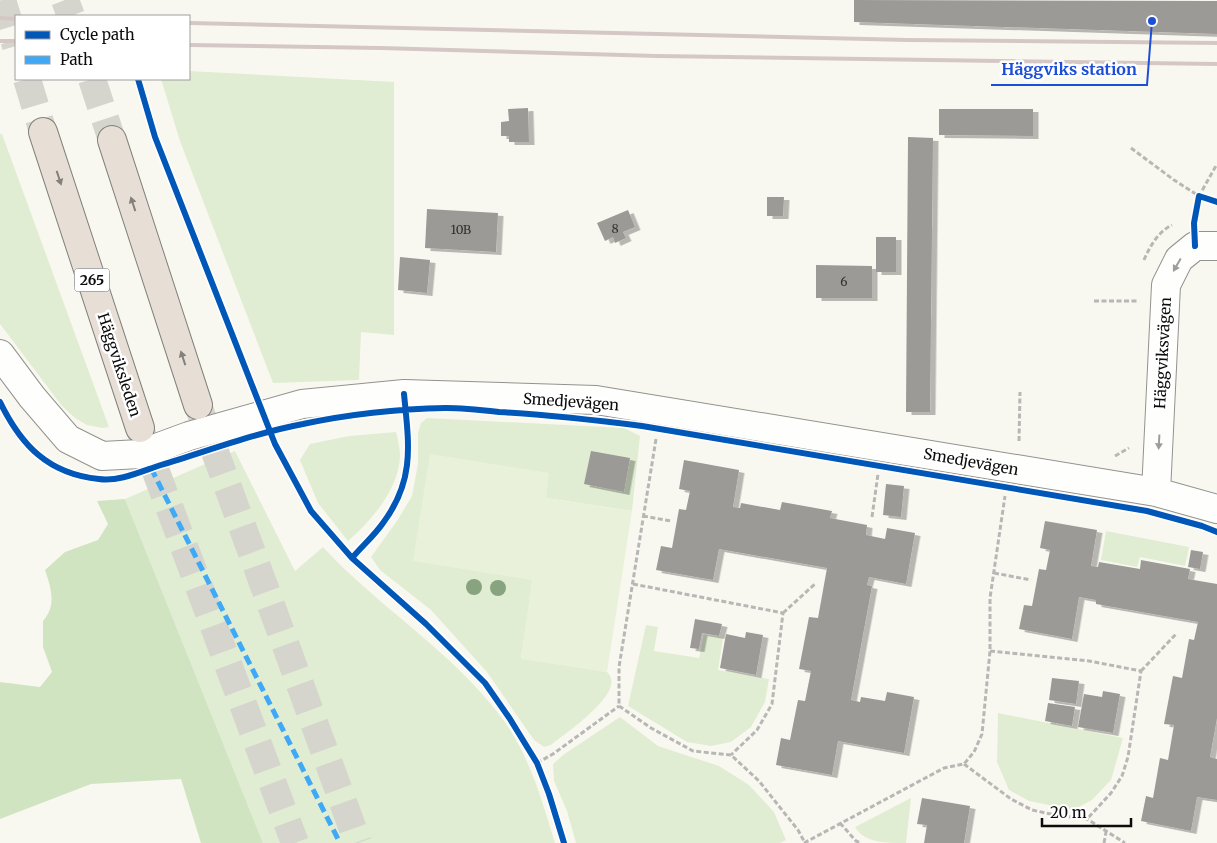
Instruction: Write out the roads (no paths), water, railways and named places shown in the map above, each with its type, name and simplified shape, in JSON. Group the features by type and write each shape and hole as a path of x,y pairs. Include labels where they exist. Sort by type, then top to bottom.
{"highway":[{"name":"Häggviksleden","path":"44,132 140,428"},
{"path":"112,140 198,404"}],"street":[{"name":"Häggviksvägen","path":"1156,492 1166,285 1179,258 1202,238"},
{"name":"Smedjevägen","path":"0,354 32,397 68,439 102,456 140,454 189,436 302,404 404,394 596,400 1156,492 1217,508"}],"tunnel":[{"path":"2,0 15,43"},
{"path":"65,0 71,15"},
{"path":"27,80 43,132"},
{"path":"92,80 112,140"},
{"path":"199,408 358,843"},
{"path":"140,429 295,843"}],"railway":[{"path":"0,18 15,19"},
{"path":"190,23 908,40 1217,43"},
{"path":"0,41 15,41"},
{"path":"190,45 381,48 657,56 1217,64"}],"place":[{"name":"Häggviks station","path":"1152,21"}]}
